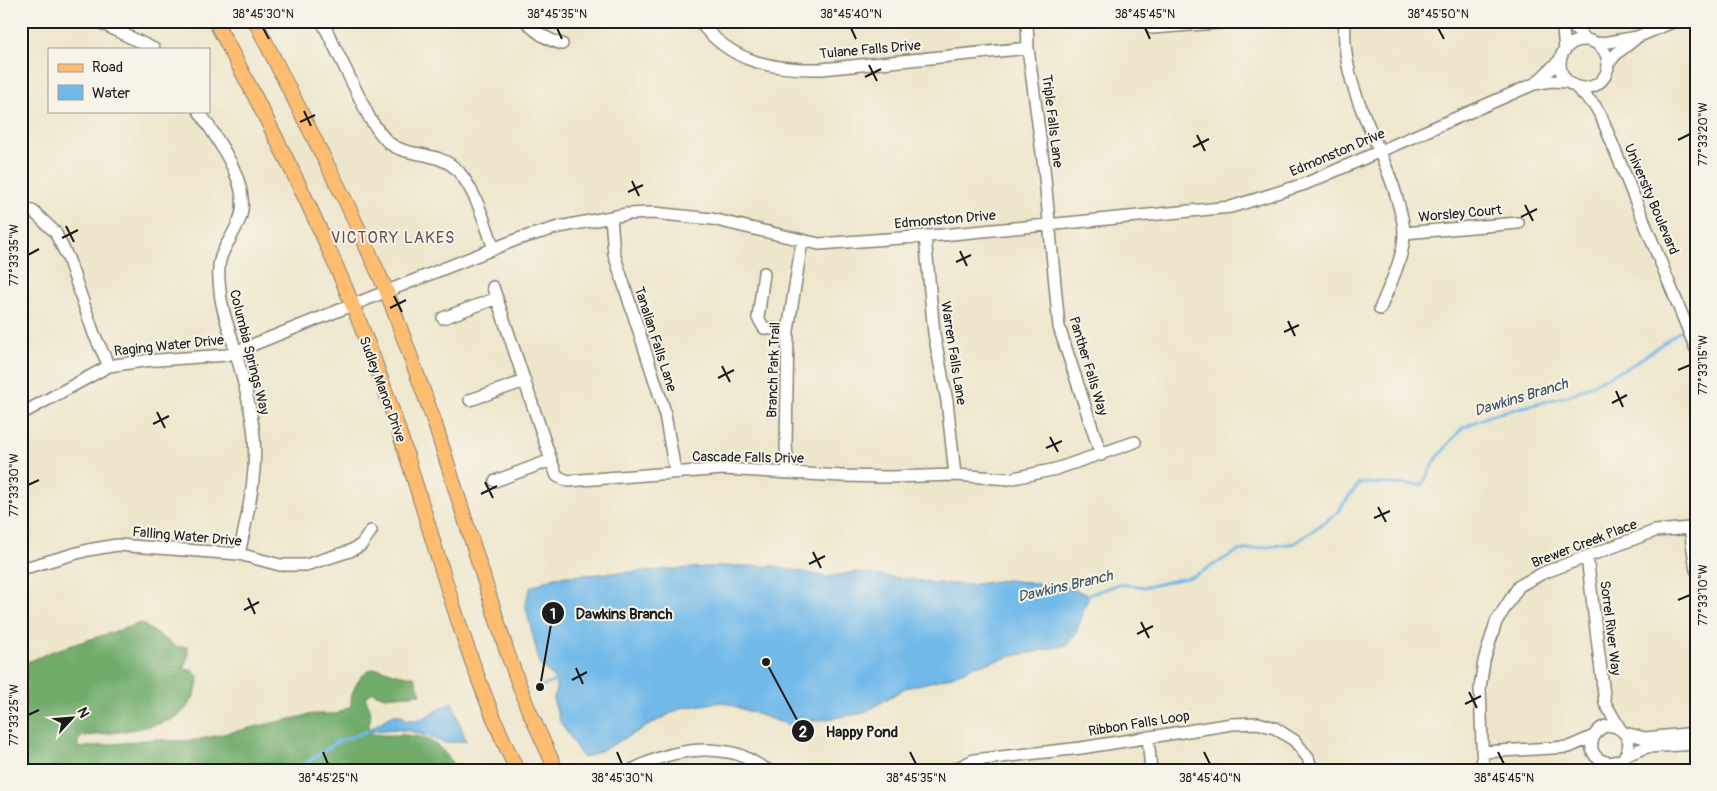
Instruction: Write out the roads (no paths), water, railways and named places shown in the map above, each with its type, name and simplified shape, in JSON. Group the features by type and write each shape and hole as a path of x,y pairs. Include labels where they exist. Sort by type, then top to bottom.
{"main road":[{"name":"Sudley Manor Drive","path":"215,21 261,106 318,223 353,306 385,389 485,696 517,770"},
{"path":"254,21 344,197 387,292 434,421 507,652 527,706 556,770"}],"street":[{"path":"97,21 152,48"},
{"path":"322,21 370,119 380,133 390,144 405,150 434,157 447,163 458,172 478,204 494,249"},
{"path":"526,21 534,31 551,41 562,44"},
{"name":"Tulane Falls Drive","path":"699,21 706,30 733,51 761,65 788,70 822,69 1028,48"},
{"name":"Triple Falls Lane","path":"1027,21 1028,48 1037,99 1049,225"},
{"path":"1152,28 1241,21"},
{"path":"1345,21 1344,35 1348,72 1360,109 1380,150 1392,182 1404,233 1398,261 1380,309"},
{"path":"1562,21 1561,71 1572,84 1588,88 1601,81 1607,72 1608,64 1605,53 1567,21"},
{"path":"1608,64 1617,53 1637,37 1675,21"},
{"path":"1562,55 1576,41 1592,42 1637,37"},
{"name":"Edmonston Drive","path":"1534,84 1562,55"},
{"name":"Edmonston Drive","path":"353,306 494,249 551,229 611,217 653,213 712,219 819,244 1049,225 1231,207 1305,184 1534,84 1551,81 1572,84"},
{"name":"University Boulevard","path":"1601,81 1598,101 1601,116"},
{"name":"University Boulevard","path":"1572,84 1595,106 1601,116 1671,283 1696,349"},
{"name":"Columbia Springs Way","path":"200,112 230,161 240,186 242,203 240,220 222,251 217,270 220,298 236,352 253,426 255,460 250,507 239,554"},
{"path":"21,207 34,212 55,232 68,258 94,334 109,366"},
{"name":"Tanalian Falls Lane","path":"611,217 614,254 664,409 675,471"},
{"name":"Worsley Court","path":"1404,233 1518,223"},
{"name":"Panther Falls Way","path":"1049,225 1059,327 1101,455"},
{"name":"Warren Falls Lane","path":"926,236 934,334 947,400 955,475"},
{"name":"Branch Park Trail","path":"788,471 786,444 788,331 802,241"},
{"path":"764,273 758,318 764,328 788,331"},
{"name":"Cascade Falls Drive","path":"493,287 557,476 568,482 675,471 723,469 890,477 955,475 1009,479 1056,469 1135,442"},
{"path":"444,318 497,298"},
{"name":"Raging Water Drive","path":"21,414 37,407 74,383 109,366 143,361 198,359 236,352 353,306"},
{"path":"470,400 525,380"},
{"path":"495,481 551,460"},
{"name":"Brewer Creek Place","path":"1483,770 1480,688 1484,661 1496,622 1519,586 1543,573 1656,531 1690,528 1696,570"},
{"name":"Falling Water Drive","path":"21,568 88,550 117,545 239,554 280,565 306,565 350,551 361,545 371,531"},
{"name":"Sorrel River Way","path":"1587,557 1605,703 1622,731"},
{"name":"Sorrel River Way","path":"1595,734 1605,703"},
{"name":"Ribbon Falls Loop","path":"953,770 974,760 1081,748 1232,724 1258,723 1275,728 1295,741 1308,758 1312,770"},
{"path":"1482,752 1569,747 1609,726 1646,738 1696,733"},
{"path":"1622,731 1629,744 1622,762"},
{"path":"1595,734 1592,748 1601,763"},
{"path":"1148,737 1152,770"},
{"path":"1569,747 1601,763 1610,763 1622,762 1646,747 1696,744"},
{"path":"632,770 651,760 680,751 707,750 738,755 768,770"}],"water":[{"path":"723,566 774,566 828,577 854,572 936,583 969,585 1006,580 1064,586 1089,595 1076,633 1067,645 1009,657 976,666 947,678 905,688 864,713 789,725 722,702 681,708 601,751 583,758 560,721 553,699 556,689 554,680 540,666 525,603 531,587 555,577"},
{"path":"452,702 466,741 445,743 411,731 393,729 365,732 392,715 402,715 407,720 419,719"}],"waterway":[{"name":"Dawkins Branch","path":"1689,325 1696,320"},
{"name":"Dawkins Branch","path":"1086,596 1119,584 1146,587 1194,576 1238,551 1295,543 1336,514 1359,483 1422,485 1437,458 1462,428 1491,415 1571,395 1634,364 1684,328"},
{"name":"Dawkins Branch","path":"540,687 558,680"},
{"name":"Dawkins Branch","path":"296,770 337,742 368,731"}],"place":[{"name":"Happy Pond","path":"766,662"},
{"name":"Dawkins Branch","path":"540,687"}],"district":[{"name":"VICTORY LAKES","path":"393,237"}]}
